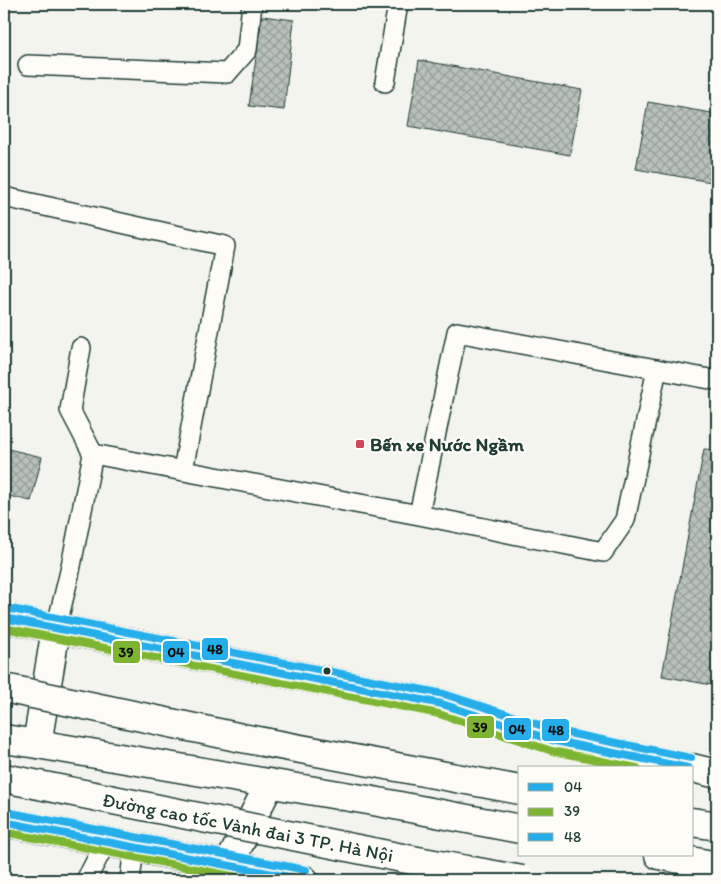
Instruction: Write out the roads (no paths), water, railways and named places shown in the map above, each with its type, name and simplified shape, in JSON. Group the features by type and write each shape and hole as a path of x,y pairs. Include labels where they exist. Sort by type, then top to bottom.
{"highway":[{"path":"4,618 442,704 555,741 680,766"},
{"path":"37,744 56,629"},
{"path":"4,688 242,738 518,790"},
{"path":"4,738 368,800 518,829"},
{"path":"694,769 717,774"},
{"name":"Đường cao tốc Vành đai 3 TP. Hà Nội","path":"4,778 412,860 522,880"},
{"path":"228,866 270,783"},
{"path":"694,822 717,826"},
{"path":"5,824 304,880"},
{"path":"664,856 717,866"}],"lane":[{"path":"28,65 227,73 247,50 252,4"},
{"path":"385,82 398,4"},
{"path":"4,197 225,246 183,470"},
{"path":"419,515 458,332 715,380"},
{"path":"56,629 70,571 93,454 70,410 82,348"},
{"path":"93,454 419,515 603,552 625,520 657,369"},
{"path":"86,880 106,842"},
{"path":"130,880 134,848"}],"place":[{"name":"Bến xe Nước Ngầm","path":"360,444"}]}
